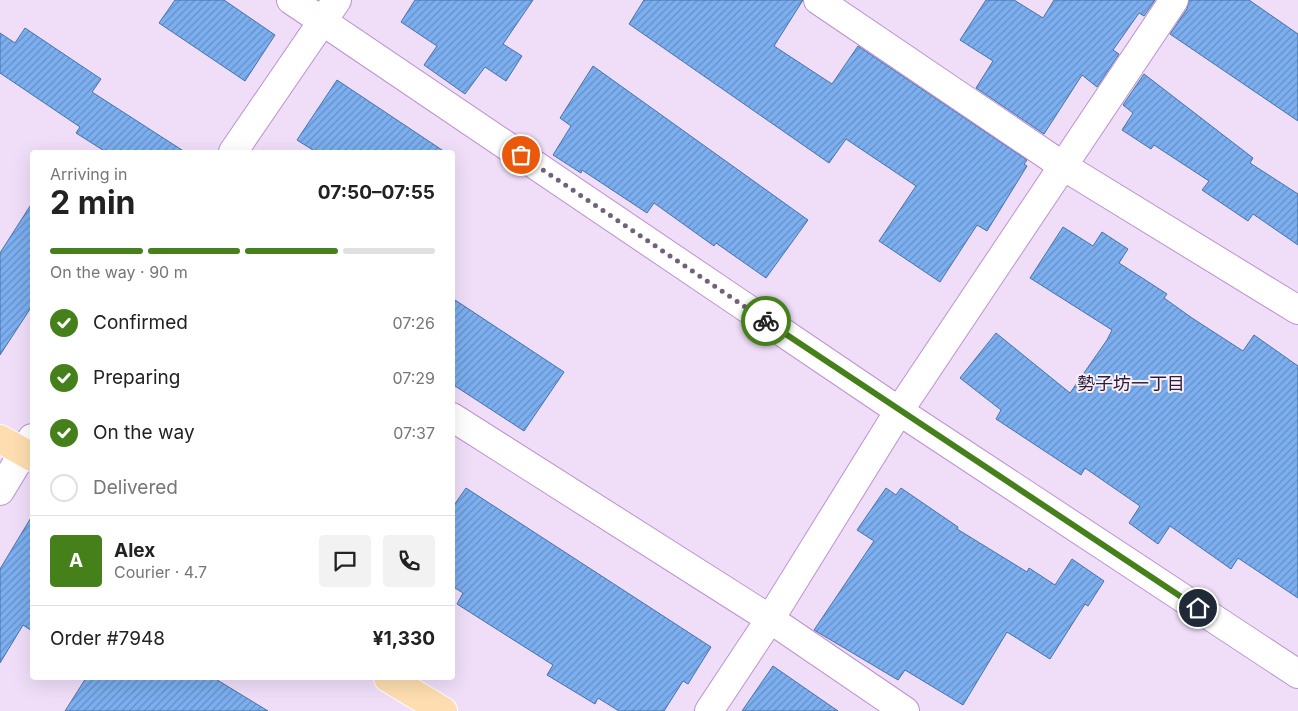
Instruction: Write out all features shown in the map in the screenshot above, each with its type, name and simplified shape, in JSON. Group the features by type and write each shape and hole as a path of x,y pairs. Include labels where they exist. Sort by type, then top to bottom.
{"main road":[{"path":"391,680 443,711"}],"street":[{"path":"291,0 330,11 899,411 1298,674"},
{"path":"818,0 1063,166 1298,310"},
{"path":"709,711 770,619 899,411 1174,0"},
{"path":"234,150 330,11"},
{"path":"455,419 770,619 906,711"},
{"path":"0,491 22,446"}],"building":[{"path":"175,0 224,0 275,35 245,81 159,23"},
{"path":"415,0 533,0 503,44 522,56 506,81 485,67 465,94 424,65 437,46 401,22"},
{"path":"644,0 803,0 774,46 832,84 858,46 1027,160 1024,164 1027,166 987,231 977,225 940,282 879,241 916,186 846,139 829,163 629,24"},
{"path":"986,0 1014,0 1043,18 1054,0 1155,0 1144,16 1139,13 1113,50 1119,54 1097,87 1082,75 1044,134 976,88 993,61 960,40"},
{"path":"1189,0 1249,0 1298,34 1298,121 1170,34 1187,9"},
{"path":"25,28 101,79 92,92 182,150 103,150 76,133 80,127 0,73 0,33 15,43"},
{"path":"593,66 808,220 766,278 716,243 714,246 654,203 647,213 582,170 581,173 553,155 571,126 560,118"},
{"path":"1144,74 1253,158 1250,163 1298,194 1298,245 1253,214 1248,221 1202,190 1209,181 1154,145 1151,149 1122,130 1133,113 1123,105"},
{"path":"337,80 442,150 313,150 297,140"},
{"path":"30,206 30,309 0,355 0,253"},
{"path":"1063,227 1093,246 1102,232 1128,249 1119,263 1167,294 1164,298 1192,318 1243,351 1254,335 1298,366 1298,598 1238,558 1231,569 1170,526 1158,544 1129,523 1140,506 1085,468 1081,475 996,419 1001,410 960,378 996,333 1070,393 1107,340 1112,330 1030,278"},
{"path":"455,300 564,372 524,431 455,386"},
{"path":"466,488 711,647 688,684 683,681 664,711 619,711 598,698 595,704 547,675 553,665 457,604 463,593 455,588 455,504"},
{"path":"886,488 896,495 901,488 958,527 957,529 1027,572 1029,568 1055,585 1072,559 1104,581 1088,606 1085,604 1050,659 1007,632 963,705 905,670 898,680 814,630 874,541 857,530"},
{"path":"30,519 30,630 23,625 0,663 0,569"},
{"path":"773,666 838,711 742,711"},
{"path":"85,680 217,680 268,711 65,711"}],"way so far":[{"path":"521,155 766,321"}],"district":[{"name":"勢子坊一丁目","path":"1131,384"}],"route":[{"path":"766,321 1198,608"}]}
